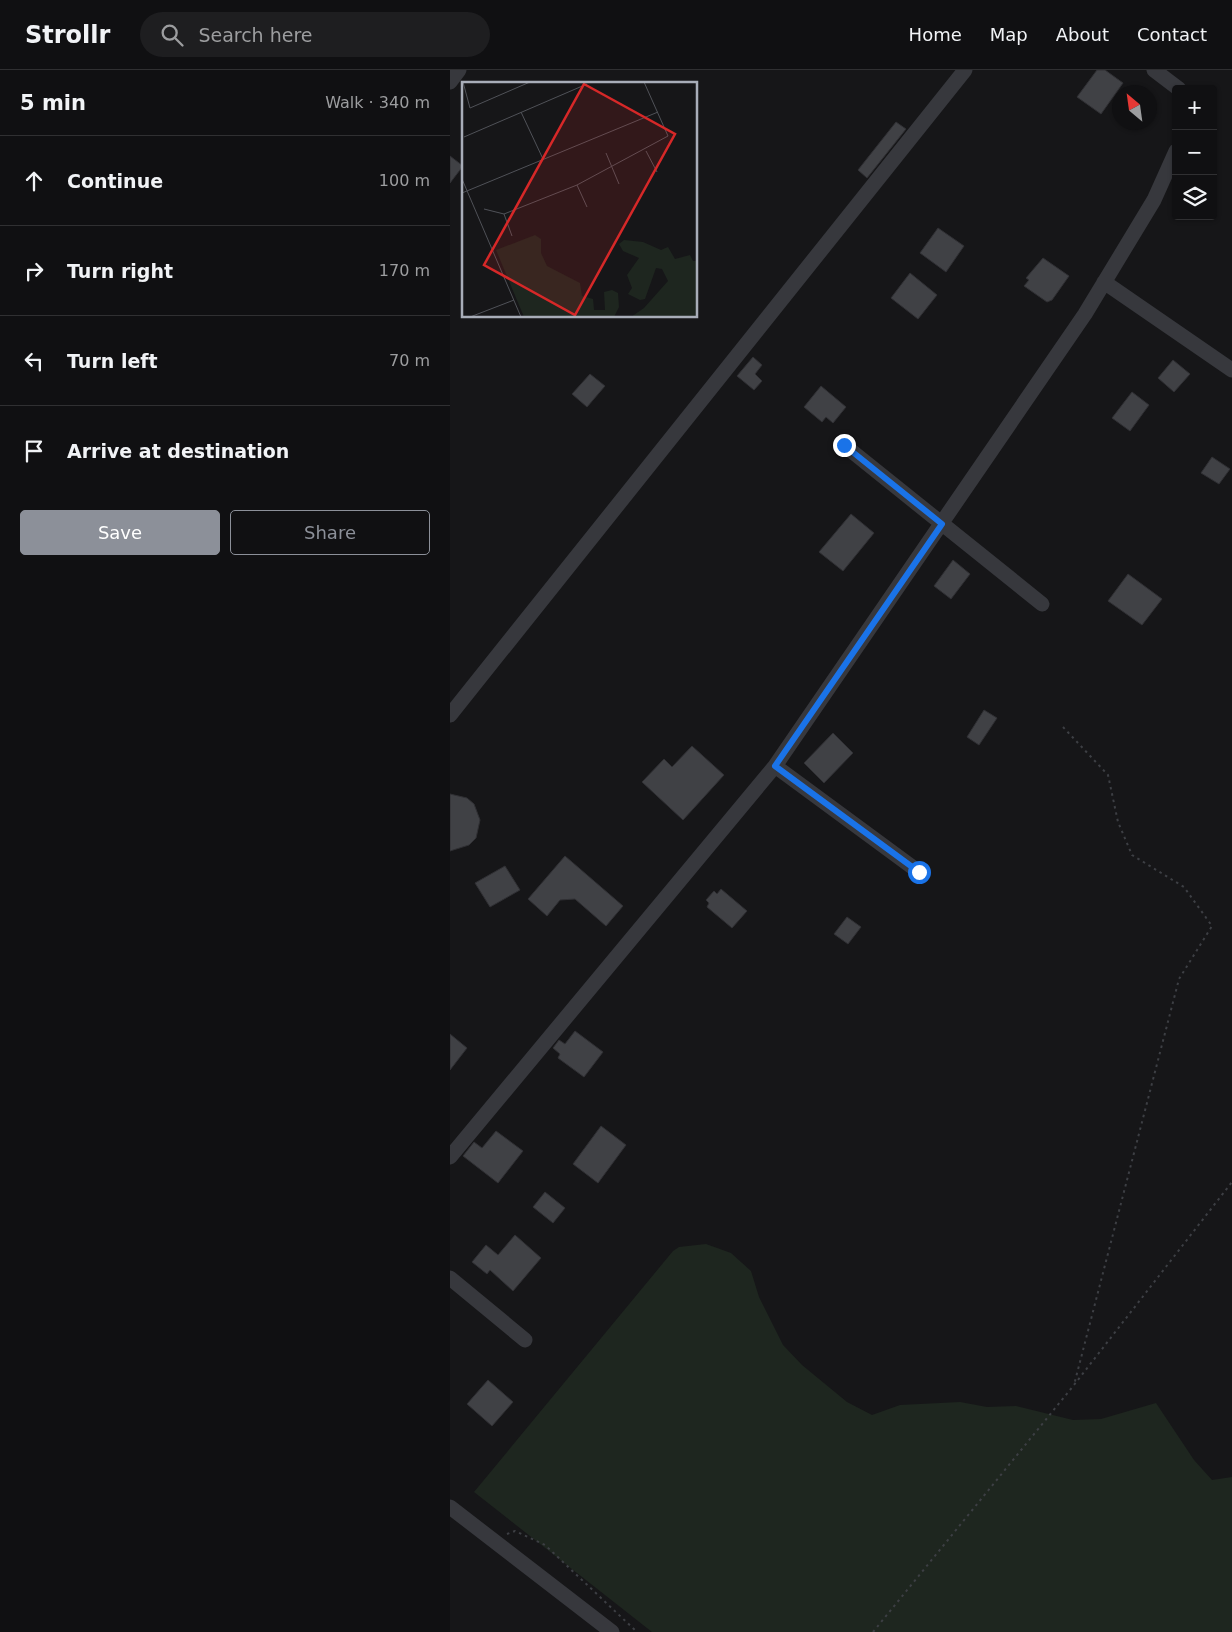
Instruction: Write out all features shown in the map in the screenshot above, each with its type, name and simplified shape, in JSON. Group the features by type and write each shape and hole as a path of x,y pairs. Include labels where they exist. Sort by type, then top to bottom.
{"street":[{"path":"450,82 459,70"},
{"path":"450,714 965,70"},
{"path":"1154,70 1174,85"},
{"path":"450,1157 775,766 1085,314 1154,200 1172,160"},
{"path":"1104,282 1232,370"},
{"path":"844,445 1042,604"},
{"path":"775,766 919,872"},
{"path":"450,1278 525,1340"},
{"path":"450,1507 612,1632"}],"path":[{"path":"1063,727 1108,775 1118,822 1132,855 1184,887 1212,926 1179,979 1074,1385"},
{"path":"873,1632 1074,1385 1232,1182"},
{"path":"491,1539 515,1531 544,1545 637,1632"}],"shaded area":[{"path":"706,1244 731,1253 751,1271 759,1297 783,1345 802,1365 847,1402 872,1415 900,1405 960,1402 987,1407 1016,1406 1073,1420 1101,1419 1156,1403 1194,1460 1212,1480 1232,1477 1232,1632 652,1632 474,1492 673,1251 679,1247"}],"building":[{"path":"1097,70 1105,70 1123,83 1122,85 1112,85 1112,98 1101,114 1077,97"},
{"path":"896,122 906,129 867,178 858,170"},
{"path":"450,156 462,165 462,167 450,183"},
{"path":"938,228 964,246 946,272 920,253"},
{"path":"1043,258 1069,276 1052,300 1047,302 1024,286 1029,280 1026,278"},
{"path":"910,273 937,295 918,319 891,298"},
{"path":"753,357 762,365 755,374 762,381 754,390 737,376"},
{"path":"1173,360 1190,374 1174,392 1158,378"},
{"path":"590,374 605,386 587,407 572,394"},
{"path":"821,386 846,407 833,423 826,417 822,422 804,407"},
{"path":"1132,392 1149,405 1130,431 1112,418"},
{"path":"1212,457 1230,469 1219,484 1201,473"},
{"path":"851,514 874,533 843,571 819,552"},
{"path":"953,560 970,574 951,599 934,586"},
{"path":"1128,574 1162,599 1142,625 1108,601"},
{"path":"984,710 997,718 979,745 967,737"},
{"path":"833,733 853,753 824,783 804,763"},
{"path":"692,746 724,775 683,820 642,782 664,759 672,767"},
{"path":"450,794 467,798 474,804 480,820 476,838 469,845 450,851"},
{"path":"565,856 623,906 606,926 575,899 560,900 547,916 528,899"},
{"path":"505,866 520,890 490,907 475,883"},
{"path":"721,889 747,911 732,928 707,907 709,903 706,900 714,891 717,894"},
{"path":"847,917 861,927 848,944 834,934"},
{"path":"575,1031 603,1052 584,1077 558,1058 560,1054 553,1048 559,1040 565,1044"},
{"path":"450,1034 467,1048 450,1070"},
{"path":"601,1126 626,1145 598,1183 573,1164"},
{"path":"496,1131 523,1151 498,1183 463,1156 474,1142 482,1148"},
{"path":"545,1192 565,1208 553,1223 533,1207"},
{"path":"515,1235 541,1258 513,1291 490,1270 487,1274 472,1262 486,1245 498,1255"},
{"path":"488,1380 513,1402 492,1426 467,1404"}],"route":[{"path":"844,445 942,524 775,766 919,872"}]}
